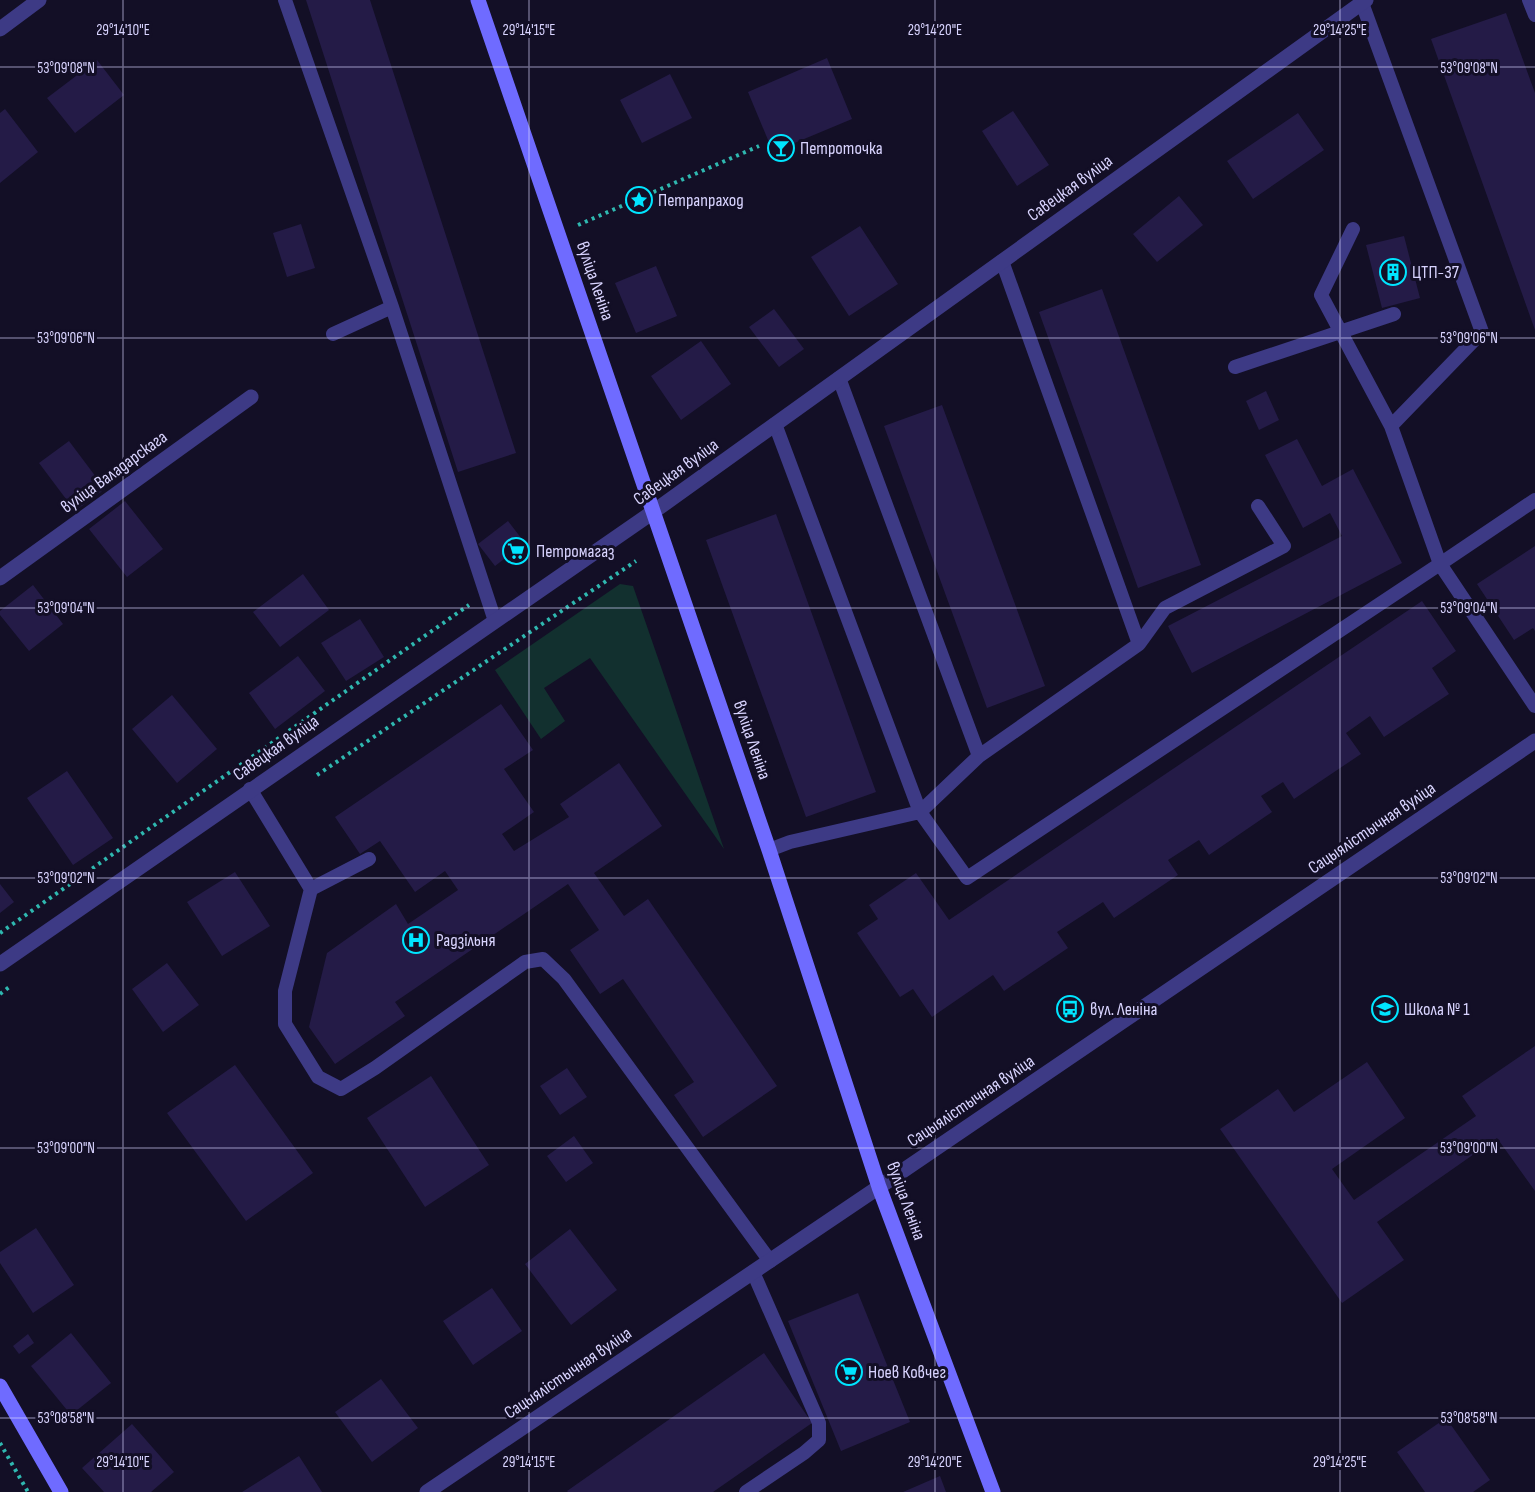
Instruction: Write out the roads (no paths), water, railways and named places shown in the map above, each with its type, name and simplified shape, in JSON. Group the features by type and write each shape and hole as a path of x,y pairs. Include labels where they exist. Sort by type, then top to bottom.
{"main road":[{"name":"вуліца Леніна","path":"478,0 769,850 879,1187 993,1492"},
{"path":"0,1386 61,1492"}],"street":[{"path":"0,29 39,0"},
{"name":"Савецкая вуліца","path":"0,964 653,512 1362,1"},
{"name":"вуліца Валадарскага","path":"0,578 251,397"},
{"name":"Сацыялістычная вуліца","path":"427,1492 1535,741"}],"lane":[{"path":"285,0 392,307 495,621"},
{"path":"1529,0 1535,15"},
{"path":"1362,1 1482,332 1391,426"},
{"path":"1353,229 1321,295 1391,426 1440,564 1535,706"},
{"path":"1002,261 1139,644"},
{"path":"333,334 392,307"},
{"path":"1235,367 1394,315"},
{"path":"839,378 979,756"},
{"path":"775,424 920,812 967,878 1535,500"},
{"path":"769,850 920,812 979,756 1139,644 1165,608 1284,546 1258,506"},
{"path":"250,789 311,889 285,991 285,1024 318,1077 341,1089 375,1068 525,962 543,959 564,979 770,1261"},
{"path":"311,889 369,858"},
{"path":"746,1492 804,1453 819,1440 819,1423 753,1272"}],"place":[{"name":"Петроточка","path":"781,148"},
{"name":"Петрапраход","path":"639,200"},
{"name":"ЦТП-37","path":"1393,272"},
{"name":"Петромагаз","path":"516,551"},
{"name":"Радзільня","path":"416,940"},
{"name":"вул. Леніна","path":"1070,1009"},
{"name":"Школа № 1","path":"1385,1009"},
{"name":"Ноев Ковчег","path":"849,1372"}]}
